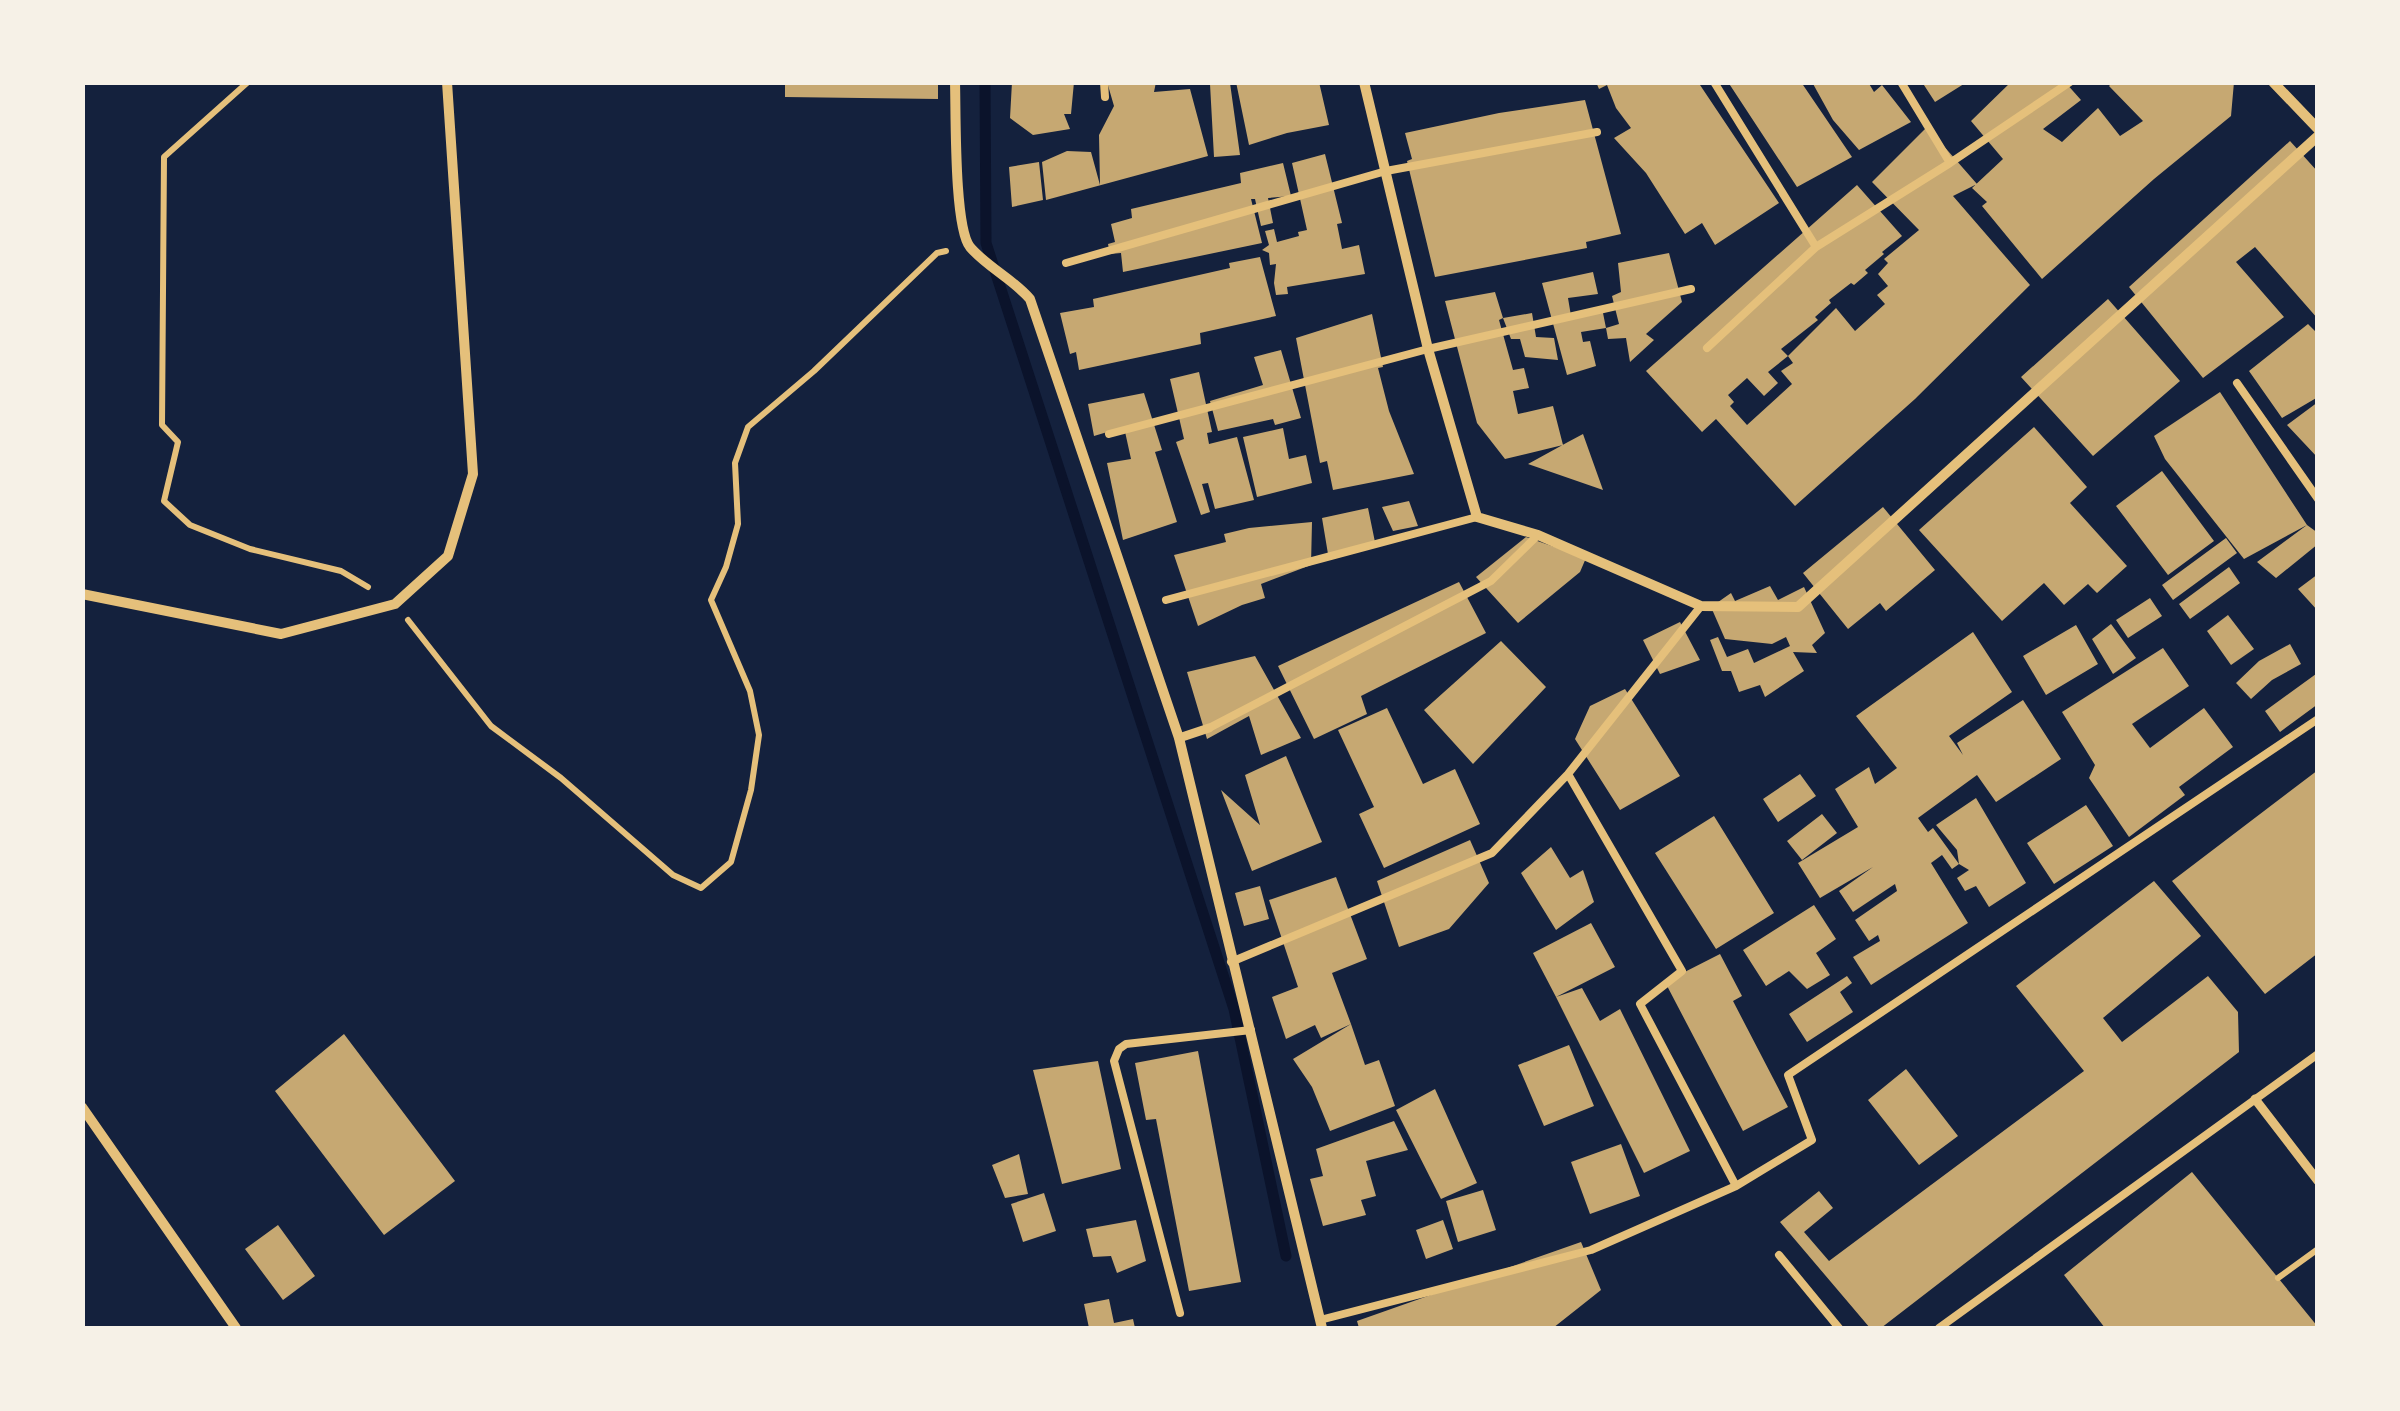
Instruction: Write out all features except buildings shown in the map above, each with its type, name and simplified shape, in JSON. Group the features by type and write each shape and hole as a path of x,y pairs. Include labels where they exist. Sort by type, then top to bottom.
{"street":[{"path":"82,594 281,634 395,604 448,556 473,474 447,82"},
{"path":"955,82 960,216 968,246 1030,299 1179,738 1321,1324"},
{"path":"1364,82 1428,349 1477,518 1538,535 1701,606 1798,607 2318,136"},
{"path":"2273,82 2318,128"},
{"path":"1179,738 1209,728"},
{"path":"2255,1099 2318,1182"},
{"path":"82,1107 236,1328"}],"lane":[{"path":"1104,82 1105,97"},
{"path":"1714,82 1816,247"},
{"path":"1901,82 1950,163"},
{"path":"1708,348 1816,247 2070,82"},
{"path":"1066,264 1386,172 1597,132"},
{"path":"1109,434 1428,349 1691,289"},
{"path":"2237,383 2318,499"},
{"path":"1166,600 1477,518"},
{"path":"1209,728 1491,582 1538,535"},
{"path":"1231,962 1492,854 1568,774 1701,606"},
{"path":"1321,1324 1590,1250 1736,1186 1812,1140 1788,1075 2318,719"},
{"path":"1568,774 1682,971 1640,1004 1736,1186"},
{"path":"1180,1313 1114,1061 1118,1049 1126,1044 1248,1031"},
{"path":"1939,1328 2318,1054"},
{"path":"1779,1255 1839,1328"}],"path":[{"path":"248,82 164,157 162,426 178,442 164,500 190,525 250,549 341,571 395,604 491,726 561,778 672,875 701,888 731,862 752,790 760,735 750,691 711,600 726,567 738,524 735,463 748,427 814,371 937,252 968,246"},
{"path":"2278,1278 2318,1249"}],"waterway":[{"path":"985,82 986,243 1234,1009 1286,1256"}]}
